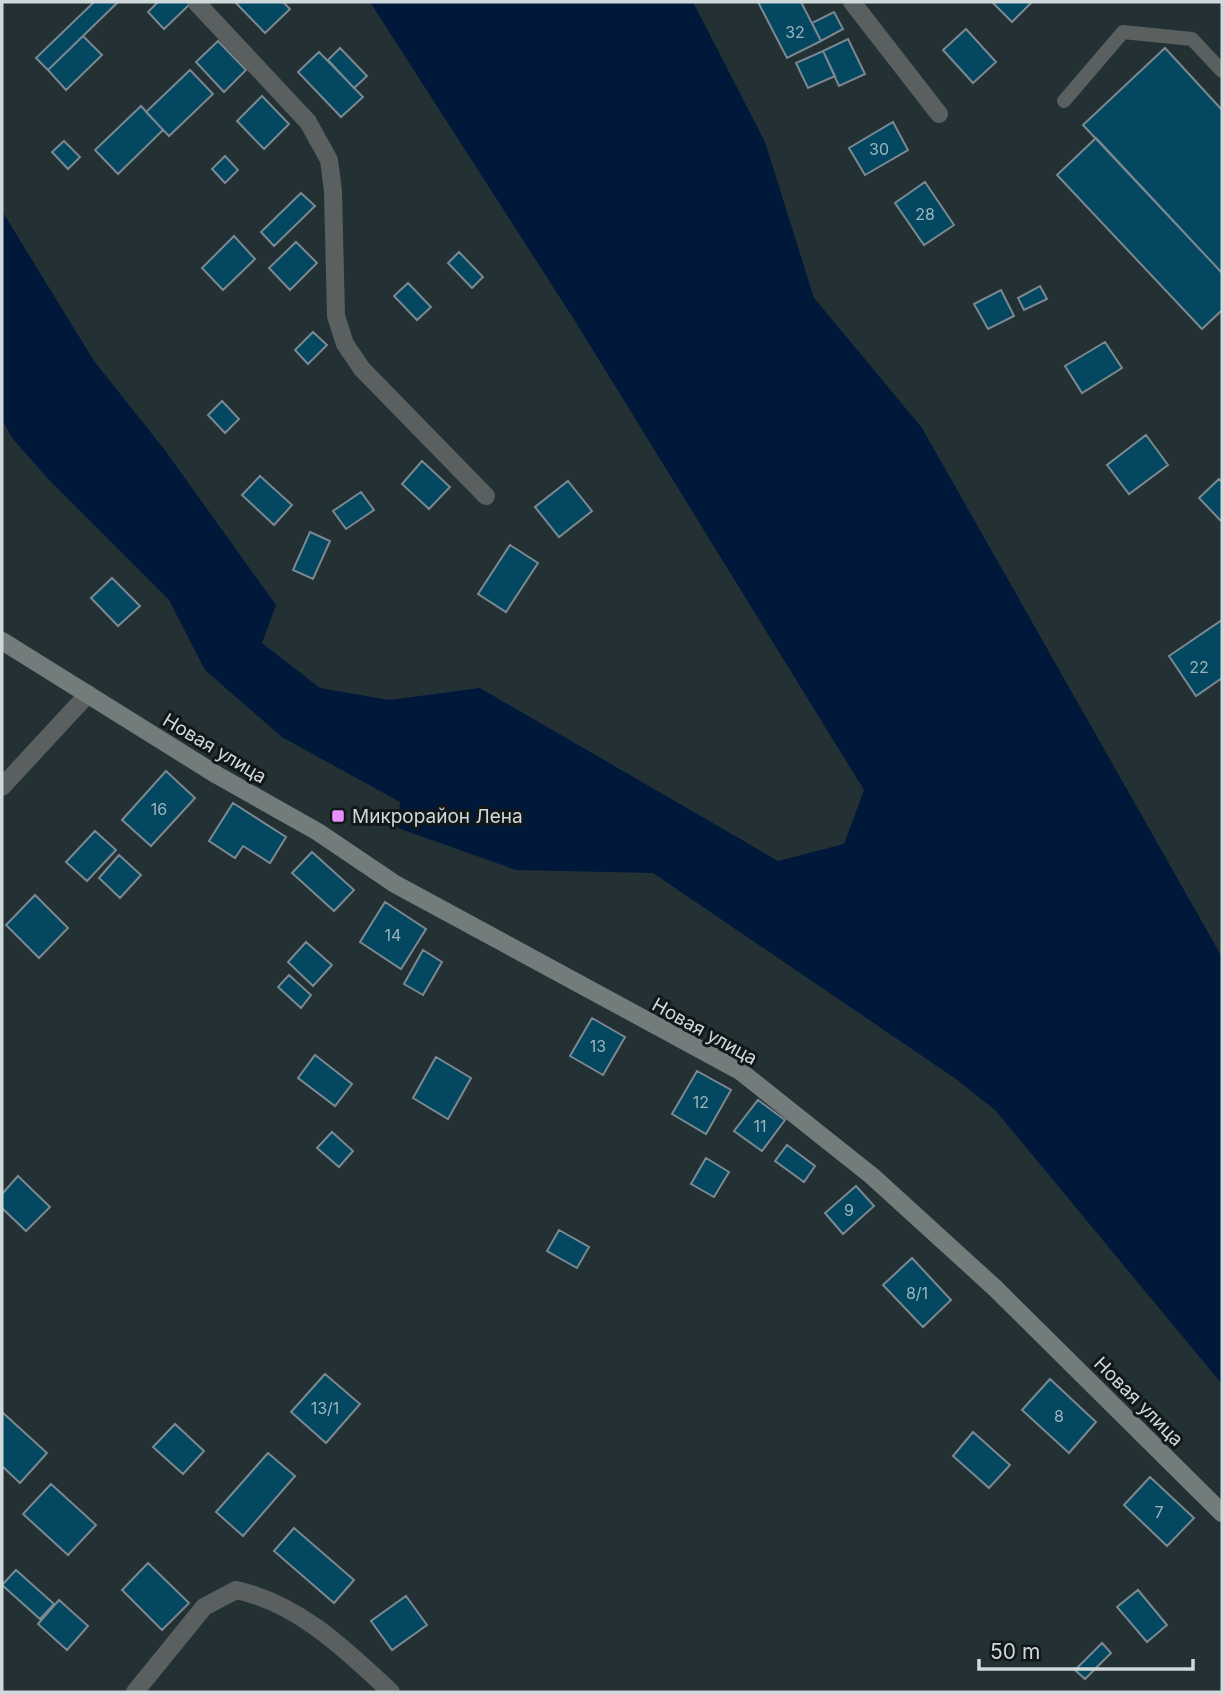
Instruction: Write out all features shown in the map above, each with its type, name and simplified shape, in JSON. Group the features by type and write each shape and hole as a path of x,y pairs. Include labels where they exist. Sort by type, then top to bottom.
{"street":[{"path":"196,2 308,122 329,160 333,191 337,316 345,344 362,369 486,496"},
{"path":"852,2 939,114"},
{"name":"Новая улица","path":"2,640 217,775 318,832 395,884 740,1071 872,1176 995,1288 1222,1513"},
{"path":"2,787 88,694"},
{"path":"135,1692 204,1607 236,1590 260,1595 334,1638 391,1692"}],"lane":[{"path":"1064,101 1123,32 1192,38 1222,71"}],"water":[{"path":"370,2 693,2 765,142 814,298 922,428 1222,957 1222,1384 995,1110 956,1079 653,873 516,870 398,828 400,802 282,737 205,670 169,600 49,480 13,439 2,420 2,211 94,361 164,449 276,605 262,643 320,688 389,700 480,688 778,861 844,844 864,790 575,321"}],"building":[{"path":"94,2 118,2 48,70 36,58"},
{"path":"158,2 190,4 164,29 148,12"},
{"path":"235,2 283,2 290,9 265,33"},
{"path":"758,2 801,2 821,41 787,58"},
{"path":"992,2 1032,2 1012,22"},
{"path":"834,12 843,29 821,41 812,23"},
{"path":"966,29 996,62 973,83 943,50"},
{"path":"83,36 102,55 66,90 48,70"},
{"path":"848,39 865,74 839,86 823,51"},
{"path":"218,41 246,70 224,92 196,62"},
{"path":"340,48 367,76 354,88 328,60"},
{"path":"1165,48 1222,110 1222,273 1083,125"},
{"path":"823,51 835,76 808,88 796,63"},
{"path":"319,52 363,97 341,117 298,72"},
{"path":"190,70 213,94 169,136 146,112"},
{"path":"262,96 289,124 264,149 237,121"},
{"path":"141,106 163,130 118,174 95,150"},
{"path":"893,122 908,150 865,175 849,148"},
{"path":"1096,138 1222,273 1222,310 1202,329 1057,175"},
{"path":"64,141 80,157 68,169 52,152"},
{"path":"225,156 238,170 225,183 212,169"},
{"path":"925,182 954,225 924,245 895,203"},
{"path":"301,193 315,206 274,246 261,232"},
{"path":"234,236 255,259 223,290 202,268"},
{"path":"296,242 317,263 290,290 269,268"},
{"path":"459,252 483,277 472,288 448,263"},
{"path":"408,283 431,307 417,320 394,296"},
{"path":"1040,286 1047,299 1024,310 1018,298"},
{"path":"1001,290 1014,316 988,329 974,304"},
{"path":"313,332 327,345 308,364 295,350"},
{"path":"1105,342 1122,368 1082,393 1065,366"},
{"path":"222,401 239,419 225,433 208,415"},
{"path":"1146,435 1168,465 1129,494 1107,465"},
{"path":"422,461 450,487 429,509 402,484"},
{"path":"260,476 292,505 274,525 242,495"},
{"path":"1219,479 1222,482 1222,522 1199,498"},
{"path":"568,481 592,511 559,537 535,507"},
{"path":"361,492 374,510 346,529 333,511"},
{"path":"310,532 330,541 313,579 293,570"},
{"path":"510,545 538,563 506,612 478,594"},
{"path":"112,578 140,606 118,626 91,598"},
{"path":"1222,620 1222,678 1196,696 1169,656"},
{"path":"166,771 195,798 151,846 122,820"},
{"path":"233,803 286,837 270,863 243,846 235,858 209,841"},
{"path":"95,831 116,850 87,881 66,862"},
{"path":"312,852 354,890 334,911 292,873"},
{"path":"119,855 141,875 120,898 99,878"},
{"path":"35,895 68,928 39,958 6,925"},
{"path":"385,902 426,929 401,969 360,942"},
{"path":"306,942 332,965 313,986 288,962"},
{"path":"423,950 442,962 423,995 404,984"},
{"path":"289,975 311,995 301,1008 278,987"},
{"path":"592,1018 625,1037 603,1075 570,1056"},
{"path":"315,1055 352,1084 335,1106 298,1078"},
{"path":"436,1057 471,1078 448,1119 413,1098"},
{"path":"697,1071 731,1090 706,1134 672,1114"},
{"path":"758,1100 785,1120 762,1151 734,1131"},
{"path":"332,1132 353,1151 339,1167 317,1148"},
{"path":"787,1145 815,1166 804,1182 775,1161"},
{"path":"706,1158 729,1172 714,1197 691,1184"},
{"path":"18,1176 50,1207 26,1231 2,1208 2,1194"},
{"path":"856,1186 874,1206 843,1234 825,1213"},
{"path":"559,1230 589,1247 577,1268 547,1251"},
{"path":"912,1258 951,1300 923,1327 883,1285"},
{"path":"325,1374 360,1404 326,1443 291,1412"},
{"path":"1050,1379 1096,1422 1069,1453 1022,1410"},
{"path":"2,1412 47,1453 20,1483 2,1466"},
{"path":"175,1424 204,1451 183,1474 153,1447"},
{"path":"973,1432 1010,1465 989,1488 953,1456"},
{"path":"268,1453 295,1476 243,1536 216,1512"},
{"path":"1150,1477 1194,1518 1167,1546 1124,1505"},
{"path":"51,1484 96,1525 68,1555 23,1514"},
{"path":"294,1528 354,1580 334,1603 274,1551"},
{"path":"148,1563 189,1603 162,1630 122,1590"},
{"path":"16,1570 54,1604 40,1619 2,1585"},
{"path":"1138,1590 1167,1625 1147,1642 1117,1607"},
{"path":"406,1596 427,1625 392,1650 371,1621"},
{"path":"59,1600 88,1626 67,1650 38,1624"},
{"path":"1102,1643 1111,1653 1085,1679 1075,1670"}],"place":[{"name":"Микрорайон Лена","path":"338,816"}]}
